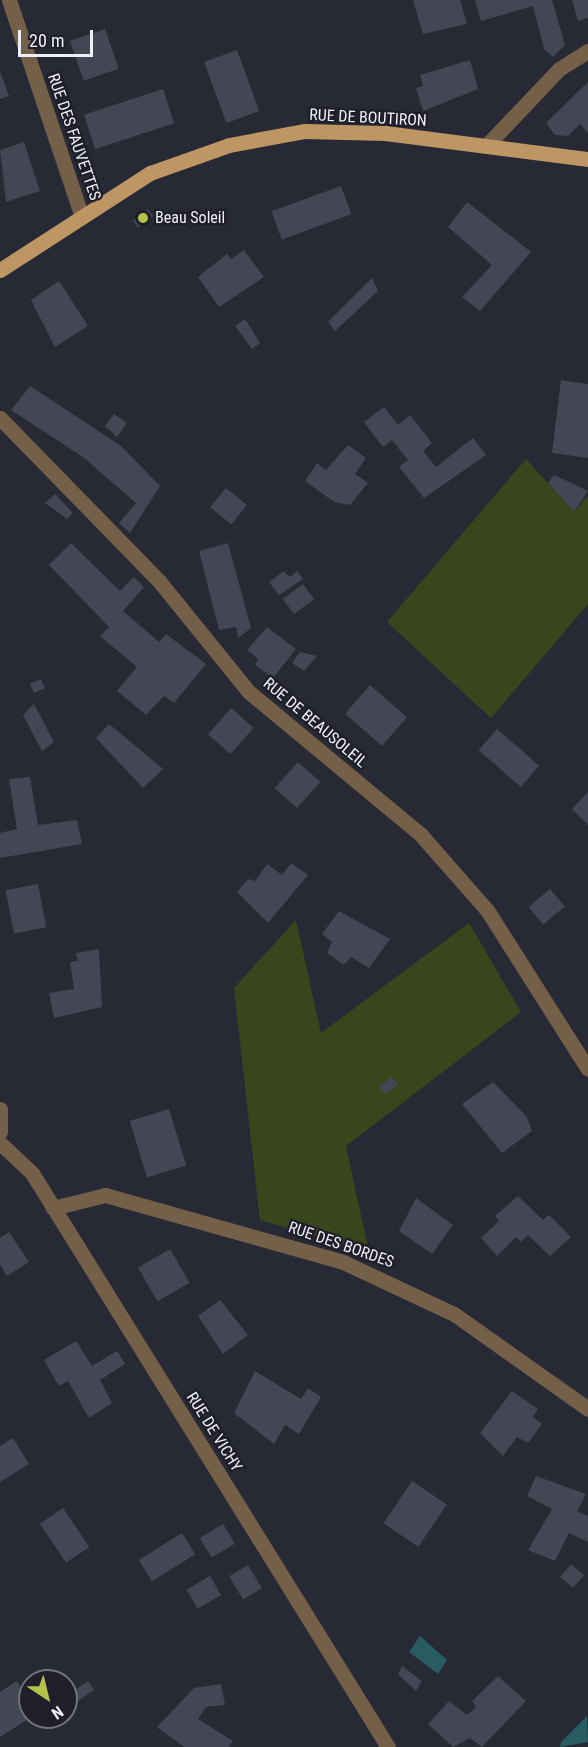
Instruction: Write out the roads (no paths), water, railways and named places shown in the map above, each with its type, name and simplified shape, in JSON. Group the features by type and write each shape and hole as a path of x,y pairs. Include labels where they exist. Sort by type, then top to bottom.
{"main road":[{"name":"RUE DE BOUTIRON","path":"0,270 150,174 228,145 304,131 385,133 588,159"}],"street":[{"name":"RUE DES FAUVETTES","path":"9,0 82,217"},
{"path":"486,146 559,69 588,51"},
{"name":"RUE DE BEAUSOLEIL","path":"0,418 159,581 249,692 421,835 487,910 588,1069"},
{"path":"0,1109 0,1132"},
{"name":"RUE DE VICHY","path":"0,1143 32,1173 388,1747"},
{"name":"RUE DES BORDES","path":"53,1208 105,1195 343,1262 454,1314 588,1409"}],"place":[{"name":"Beau Soleil","path":"143,218"}]}
